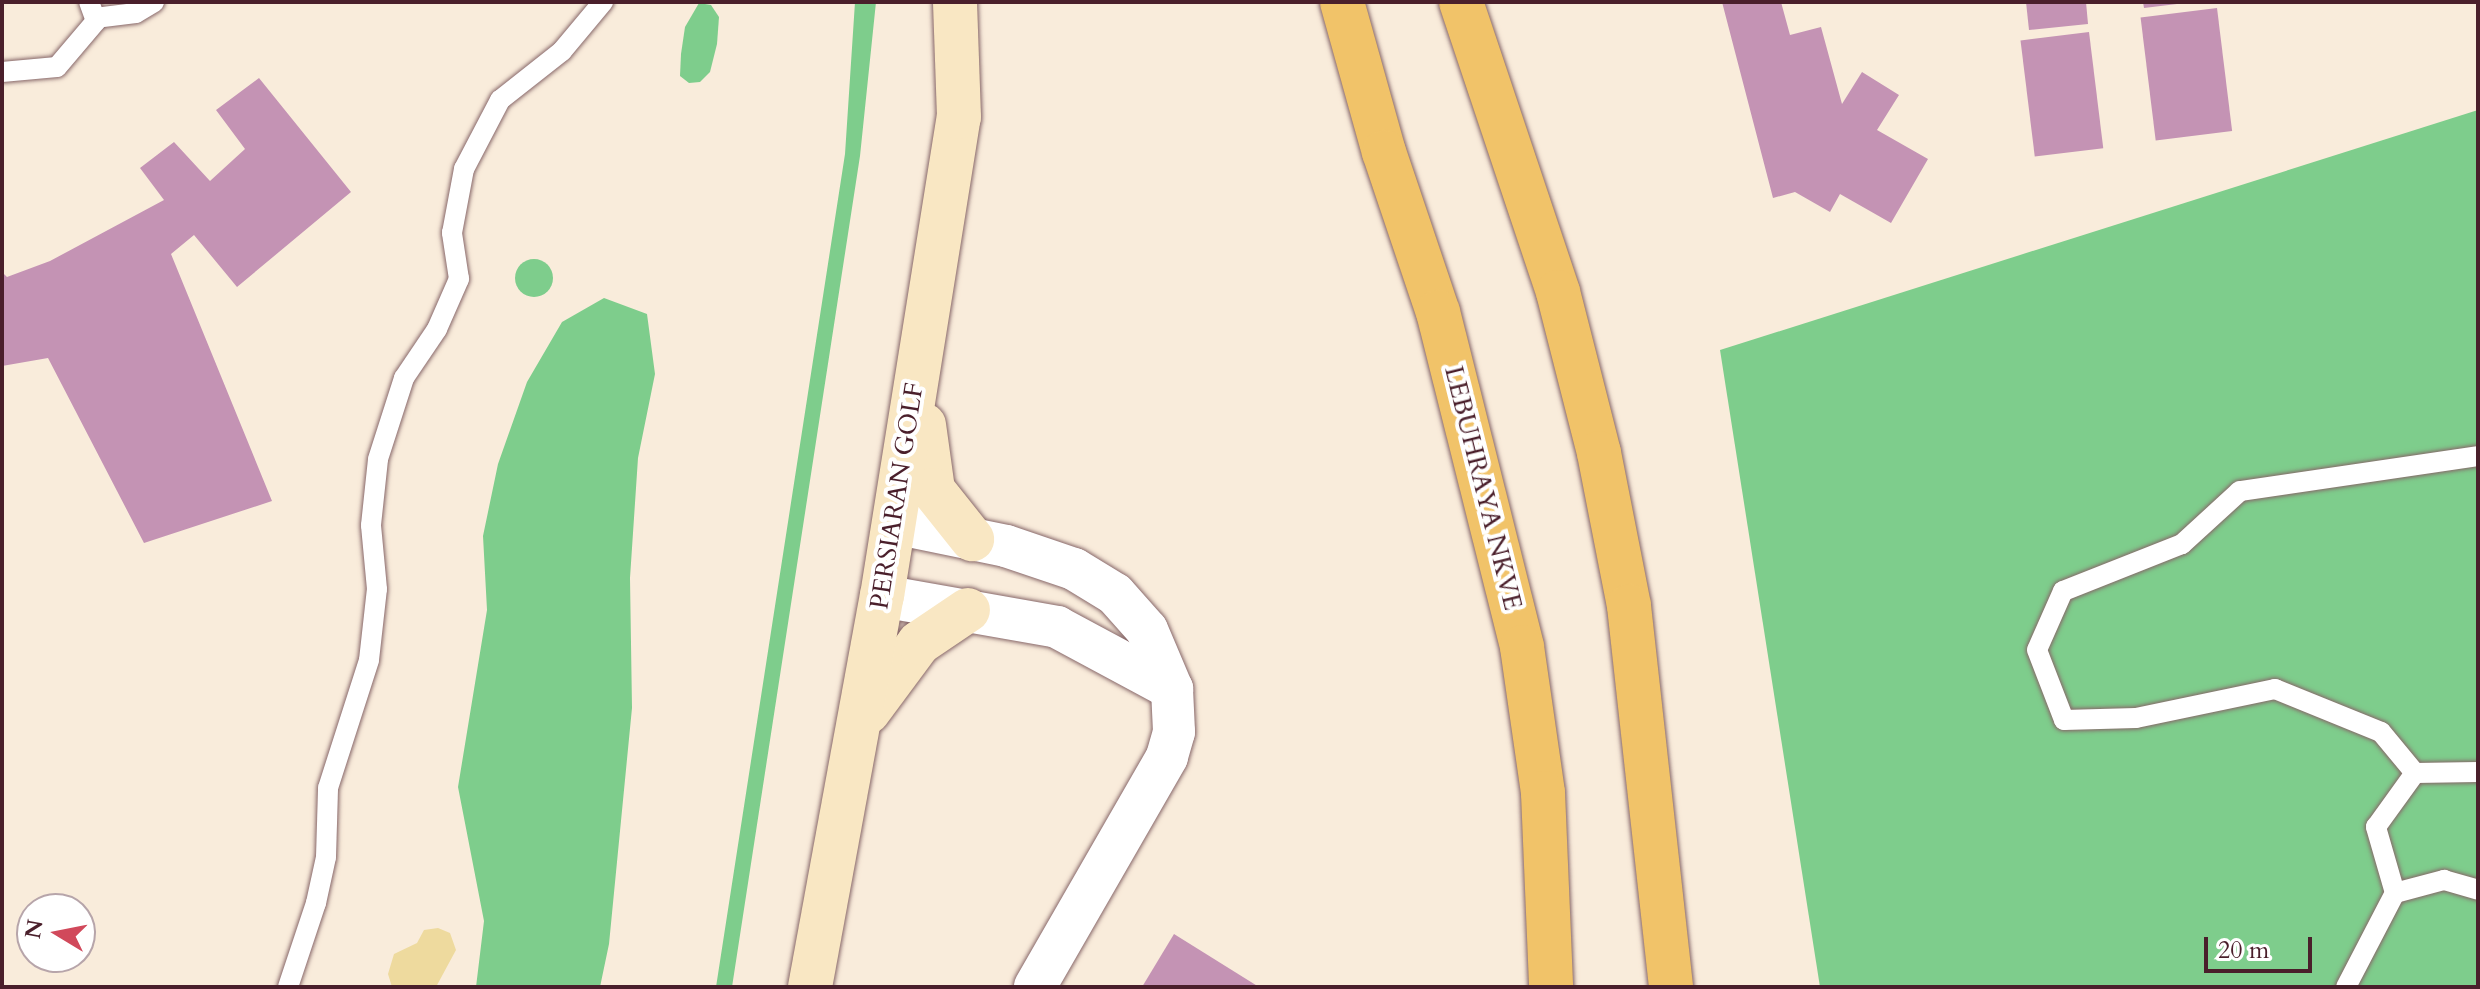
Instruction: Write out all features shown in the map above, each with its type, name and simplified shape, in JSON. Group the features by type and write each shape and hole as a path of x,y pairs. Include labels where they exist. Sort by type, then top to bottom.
{"highway":[{"name":"LEBUHRAYA NKVE","path":"1342,2 1384,152 1438,312 1522,647 1543,793 1551,987"},
{"path":"1461,2 1553,278 1599,453 1629,606 1671,987"}],"street":[{"name":"PERSIARAN GOLF","path":"810,987 882,596 959,117 955,2"},
{"path":"923,342 926,467 945,509 972,539"},
{"path":"894,523 972,539 1074,569 1115,594 1147,630 1172,689 1174,732 1167,757 1035,987"},
{"path":"1057,627 1074,569"},
{"path":"882,596 1057,627 1172,689"},
{"path":"855,741 895,669 919,643 968,610"}],"lane":[{"path":"2,72 57,67 92,10 136,13 154,2"},
{"path":"288,987 320,888 328,788 369,660 377,589 371,525 378,459 404,378 437,329 459,279 452,233 464,169 500,100 562,51 603,2"},
{"path":"2415,773 2381,732 2275,689 2136,718 2064,720 2037,650 2063,591 2182,544 2240,491 2478,456"},
{"path":"2415,773 2478,772"},
{"path":"2346,987 2395,893 2376,827 2415,773"},
{"path":"2395,893 2444,880 2478,890"}],"green space":[{"path":"855,2 876,2 860,156 732,987 716,987 845,154"},
{"path":"699,3 711,5 719,17 717,44 710,72 700,82 689,83 680,76 681,54 685,27"},
{"path":"2478,110 2478,987 1820,987 1720,350"},
{"path":"534,259 547,265 553,278 547,291 534,297 521,291 515,278 521,265"},
{"path":"604,298 647,314 655,374 638,458 630,578 632,708 609,944 600,987 476,987 484,921 458,787 487,610 483,536 498,464 527,382 562,322"}],"sand":[{"path":"438,928 450,933 456,950 436,987 392,987 388,974 394,954 417,943 424,930"}],"building":[{"path":"1722,2 1781,2 1790,35 1821,27 1842,104 1862,72 1899,95 1877,130 1928,159 1891,223 1840,194 1830,212 1795,192 1773,198"},
{"path":"2026,2 2086,2 2088,24 2029,30"},
{"path":"2143,2 2177,2 2177,4 2144,8"},
{"path":"2217,8 2232,131 2156,140 2141,17"},
{"path":"2089,32 2103,148 2035,157 2021,40"},
{"path":"259,78 351,192 237,287 194,235 171,254 272,501 144,543 48,358 2,366 2,272 7,277 50,261 164,200 140,168 174,142 210,181 245,149 216,110"},
{"path":"1174,934 1259,987 1142,987"}]}
